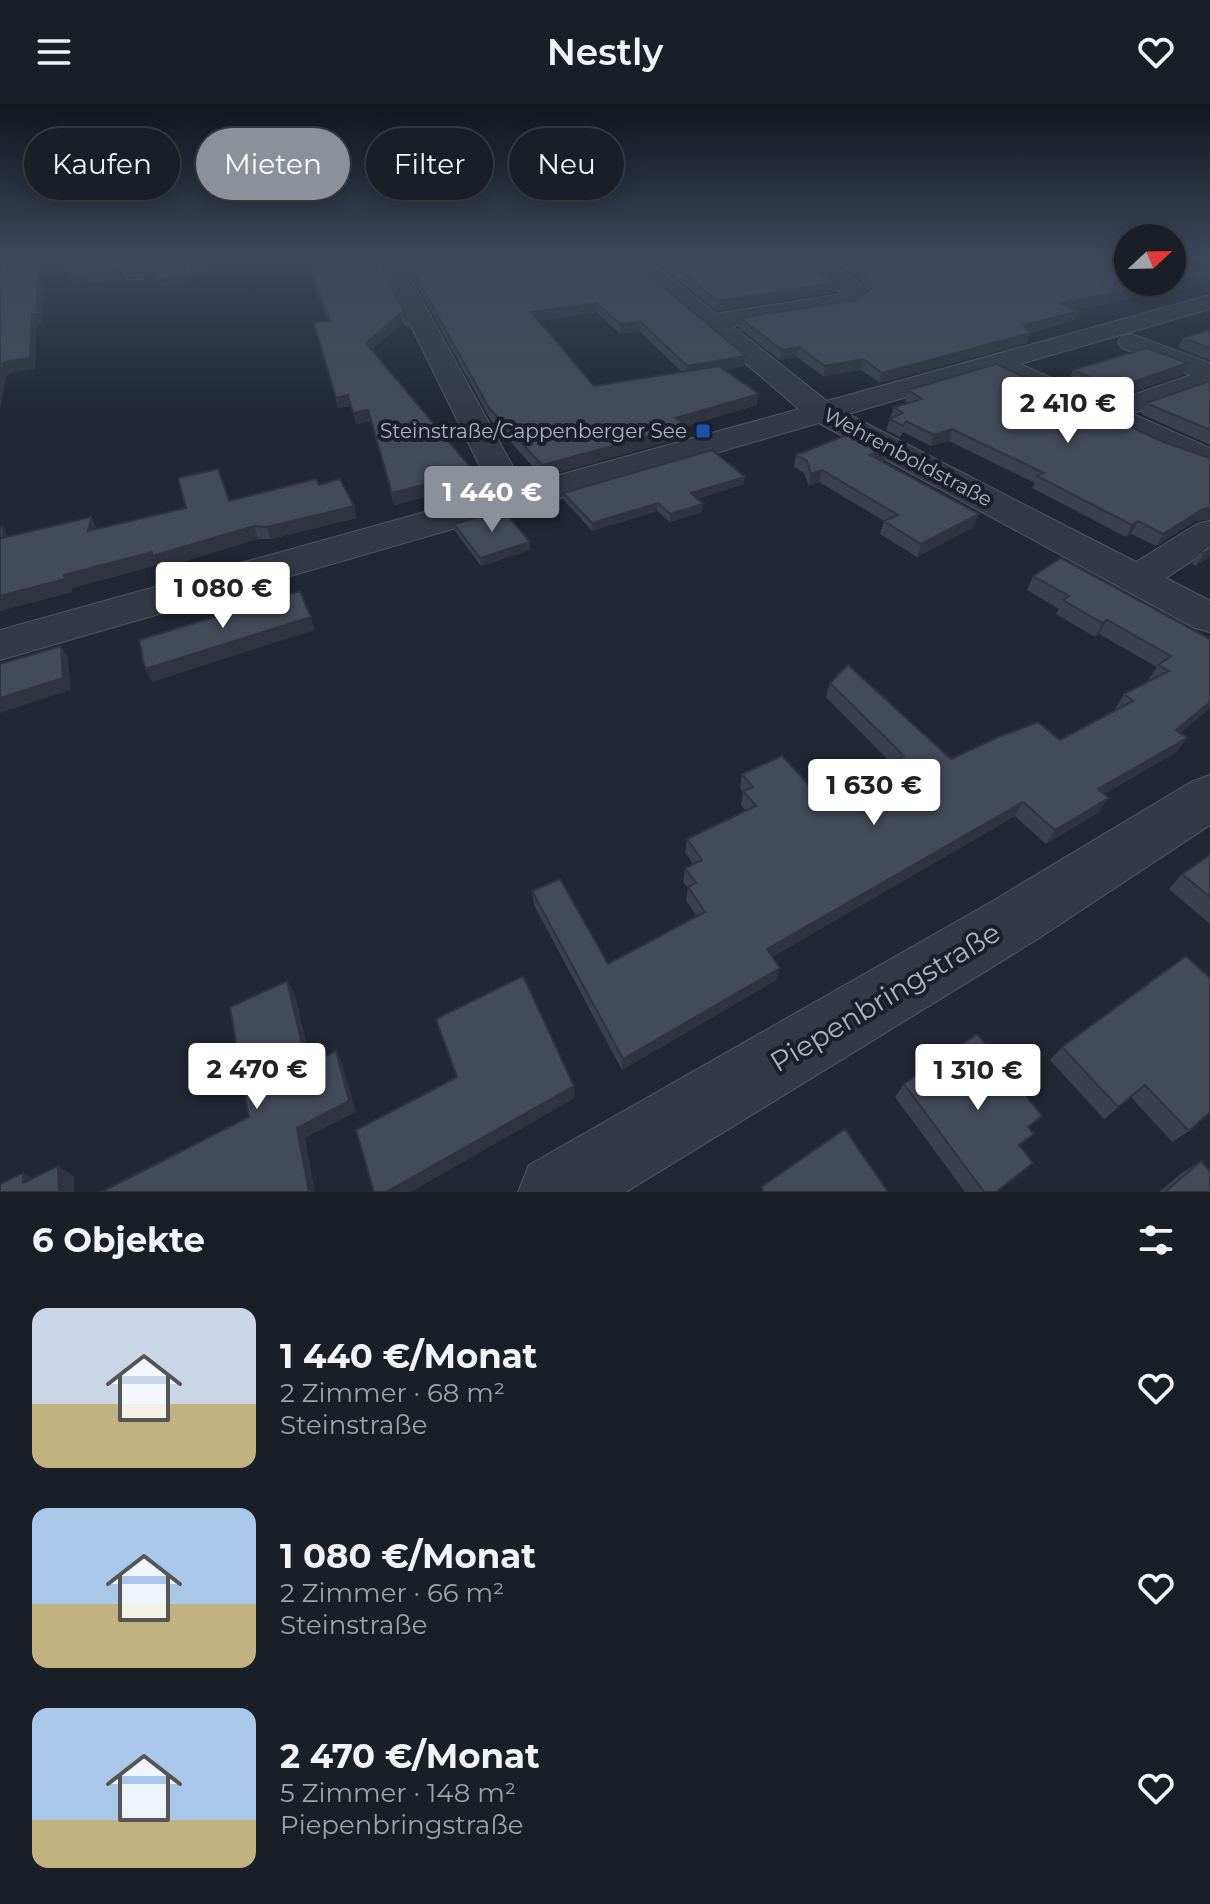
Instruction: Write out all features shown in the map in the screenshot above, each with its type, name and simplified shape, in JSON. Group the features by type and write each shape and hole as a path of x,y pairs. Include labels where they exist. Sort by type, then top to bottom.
{"street":[{"path":"414,308 514,500"},
{"name":"Wehrenboldstraße","path":"693,308 823,413 1210,618"},
{"path":"710,322 806,308"},
{"path":"0,645 1193,308"},
{"path":"1106,333 1210,376"},
{"path":"995,363 1167,443 1210,459"},
{"path":"1137,403 1210,376"},
{"path":"1137,579 1210,532"},
{"name":"Piepenbringstraße","path":"556,1192 1012,922 1210,797"}],"building":[{"path":"0,308 37,308 37,314 32,314 30,358 5,362 0,366"},
{"path":"325,308 402,308 408,320 401,313 366,343 482,481 435,494 427,484 392,493 368,410 353,413 348,395 336,398 314,323 330,321"},
{"path":"433,308 562,308 531,312 594,386 719,366 759,394 676,418 687,426 542,465 489,408"},
{"path":"602,308 688,308 746,356 687,366 640,321 620,324"},
{"path":"805,308 1071,308 1079,311 1024,325 1030,333 882,373 863,359 825,366 799,347 782,350 740,318"},
{"path":"1208,330 1210,348 1183,338"},
{"path":"1147,348 1188,363 1132,382 1125,392 1073,370"},
{"path":"996,364 1161,441 1210,458 1210,508 1203,509 1163,534 1138,521 1132,525 1037,476 1044,473 952,429 934,435 906,421 903,426 889,419 903,413 894,407 922,399 908,390"},
{"path":"1210,381 1210,430 1146,403"},
{"path":"854,432 887,450 870,455 979,514 921,544 884,521 898,515 822,470 811,474 807,461 796,455"},
{"path":"712,450 745,477 691,493 703,504 670,514 658,503 592,523 563,493"},
{"path":"218,469 229,501 316,479 319,485 340,479 354,506 267,527 254,526 152,556 152,552 64,575 65,579 0,596 0,528 3,527 2,538 91,517 88,531 186,508 178,478"},
{"path":"503,510 530,542 480,558 454,524"},
{"path":"1061,558 1210,639 1210,702 1176,730 1187,738 1098,789 1109,798 1055,830 1023,802 767,949 780,968 623,1059 532,891 560,879 608,964 705,912 688,887 696,883 685,868 702,860 687,839 756,806 743,791 753,787 742,774 782,756 821,798 904,756 830,683 848,665 951,759 1038,722 1060,740 1133,701 1124,694 1169,671 1158,665 1171,656 1107,620 1102,623 1063,600 1069,596 1033,576"},
{"path":"300,591 311,617 145,669 139,640"},
{"path":"61,646 63,678 0,698 0,664"},
{"path":"1210,855 1210,897 1182,874"},
{"path":"1186,956 1210,978 1210,1112 1189,1131 1145,1085 1118,1107 1062,1047"},
{"path":"523,976 574,1086 386,1192 374,1192 356,1130 457,1077 436,1019"},
{"path":"287,981 307,1065 336,1051 349,1101 297,1128 309,1192 101,1192 249,1117 230,1007"},
{"path":"977,1034 1042,1116 1028,1127 1034,1134 1019,1145 1033,1163 996,1192 984,1192 904,1084"},
{"path":"845,1129 888,1192 764,1192 761,1187"},
{"path":"1201,1161 1210,1171 1210,1192 1165,1192"},
{"path":"58,1166 59,1192 0,1192 0,1184 23,1173 23,1183"}],"place":[{"name":"Steinstraße/Cappenberger See","path":"703,431"}]}
